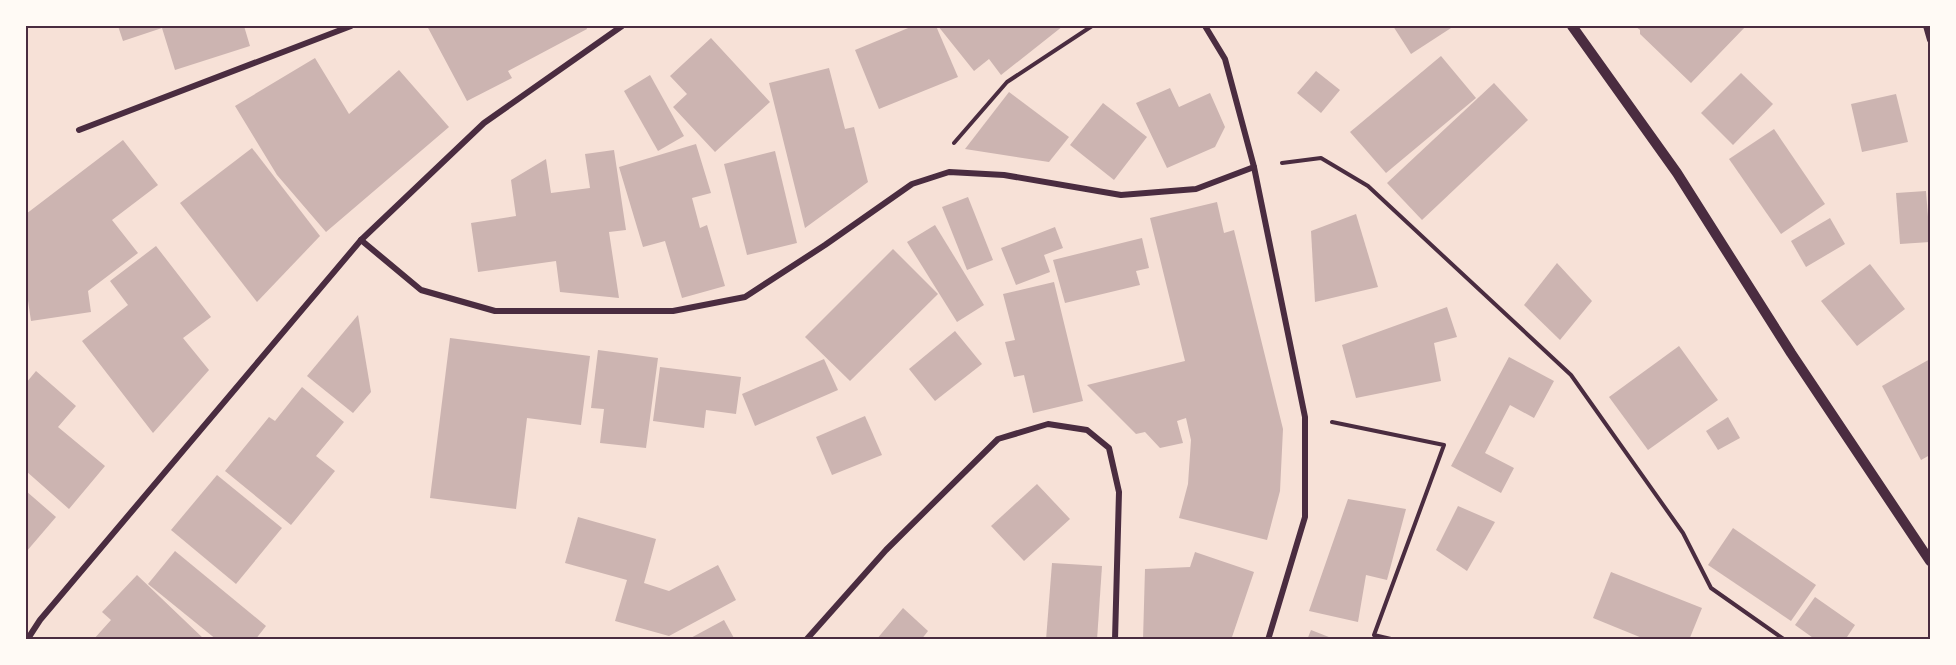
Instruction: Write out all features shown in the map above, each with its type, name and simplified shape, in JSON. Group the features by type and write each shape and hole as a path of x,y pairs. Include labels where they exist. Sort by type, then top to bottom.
{"street":[{"path":"79,130 351,26"},
{"path":"27,639 40,620 361,240 484,123 622,26"},
{"path":"1205,26 1225,59 1254,167 1305,417 1305,517 1268,639"},
{"path":"1572,26 1677,173 1791,353 1930,561"},
{"path":"1926,26 1930,40"},
{"path":"361,240 422,291 495,311 673,311 745,297 912,184 949,172 1004,175 1121,195 1196,189 1254,167"},
{"path":"806,639 886,550 998,439 1048,424 1087,430 1110,448 1119,492 1115,639"}],"path":[{"path":"949,172 952,146 1007,82 1092,26"},
{"path":"1254,167 1322,158 1368,186 1571,375 1683,533 1712,588 1785,639"},
{"path":"1305,417 1444,445 1374,635 1395,639"}],"building":[{"path":"118,26 244,26 250,46 175,70 162,28 123,41"},
{"path":"427,26 586,26 587,29 508,71 512,78 467,101"},
{"path":"913,26 936,26 958,77 879,109 855,50"},
{"path":"938,26 1063,26 1001,75 989,59 974,71"},
{"path":"1393,26 1450,26 1451,28 1411,54"},
{"path":"1635,26 1746,26 1691,83 1640,34 1640,30"},
{"path":"711,38 770,102 715,152 673,107 687,94 670,76"},
{"path":"1441,56 1476,98 1386,173 1350,132"},
{"path":"315,58 349,114 399,70 449,127 326,232 277,175 235,106"},
{"path":"829,68 845,129 854,127 868,182 805,228 769,83"},
{"path":"1316,71 1340,90 1321,113 1297,93"},
{"path":"1741,73 1773,104 1733,145 1701,113"},
{"path":"650,75 684,136 658,151 624,91"},
{"path":"1494,83 1528,120 1422,220 1387,183"},
{"path":"1170,88 1179,107 1210,93 1225,127 1215,147 1167,168 1136,103"},
{"path":"1009,92 1069,137 1049,162 965,149"},
{"path":"1896,94 1908,142 1862,152 1851,104"},
{"path":"1103,103 1147,137 1114,180 1070,145"},
{"path":"1774,129 1825,204 1781,234 1729,159"},
{"path":"123,140 158,185 112,220 138,253 88,291 91,312 31,321 26,287 26,214"},
{"path":"696,144 711,193 692,198 700,228 707,225 725,286 682,298 665,241 643,247 619,167"},
{"path":"252,148 320,236 257,302 180,203"},
{"path":"614,150 626,230 609,232 619,298 560,292 556,261 478,272 471,223 516,216 511,180 546,159 551,193 590,188 585,154"},
{"path":"775,151 797,243 747,255 724,164"},
{"path":"1926,191 1930,242 1900,244 1896,193"},
{"path":"968,197 993,260 967,270 942,207"},
{"path":"1217,202 1224,233 1234,230 1283,429 1280,491 1267,540 1179,518 1188,484 1191,440 1186,418 1177,421 1183,443 1160,448 1145,432 1136,434 1087,385 1185,361 1150,218"},
{"path":"1356,214 1378,287 1315,302 1311,231"},
{"path":"1830,218 1845,244 1806,267 1791,241"},
{"path":"935,225 984,305 957,322 907,242"},
{"path":"1055,227 1063,248 1044,255 1050,272 1016,285 1001,248"},
{"path":"1142,238 1149,268 1136,271 1140,285 1065,303 1053,260"},
{"path":"156,246 211,317 183,338 209,370 153,433 82,341 128,305 110,281"},
{"path":"893,249 938,294 850,381 805,337"},
{"path":"1557,263 1592,301 1560,340 1524,305"},
{"path":"1870,264 1905,309 1857,346 1821,301"},
{"path":"1054,282 1083,401 1033,413 1024,375 1014,377 1005,342 1015,340 1003,294"},
{"path":"1447,307 1457,337 1434,343 1441,381 1356,398 1342,345"},
{"path":"358,315 371,392 353,413 307,376"},
{"path":"955,331 982,364 935,401 909,369"},
{"path":"450,338 590,356 581,425 527,418 516,509 430,498"},
{"path":"1679,346 1718,400 1648,450 1609,397"},
{"path":"598,350 658,358 646,448 600,443 604,409 591,408"},
{"path":"1509,357 1554,381 1534,418 1510,405 1485,453 1514,468 1501,493 1451,466"},
{"path":"824,359 838,390 755,426 742,394"},
{"path":"1930,359 1930,455 1921,460 1882,386"},
{"path":"660,367 741,377 736,414 706,410 704,428 653,421"},
{"path":"36,371 76,406 58,427 105,466 69,509 26,471 26,383"},
{"path":"302,387 344,422 316,456 335,471 291,525 225,471 269,417 275,421"},
{"path":"865,416 882,455 832,475 816,437"},
{"path":"1728,417 1740,438 1718,450 1706,431"},
{"path":"217,475 282,528 236,584 171,530"},
{"path":"1037,484 1070,519 1024,561 991,526"},
{"path":"26,491 56,517 26,552"},
{"path":"1348,499 1406,509 1387,580 1366,575 1358,622 1309,611"},
{"path":"1458,506 1495,522 1467,571 1436,550"},
{"path":"578,517 656,539 644,583 669,591 718,565 736,600 669,636 615,621 627,580 565,563"},
{"path":"1733,528 1816,585 1791,621 1708,565"},
{"path":"175,551 266,626 255,640 217,640 148,584"},
{"path":"1195,552 1254,572 1231,640 1143,640 1145,569 1190,567"},
{"path":"1052,563 1102,566 1097,640 1046,640"},
{"path":"1611,572 1702,608 1689,640 1647,640 1593,618"},
{"path":"137,575 205,640 93,640 111,620 102,612"},
{"path":"1815,597 1855,625 1845,640 1816,640 1795,625"},
{"path":"903,608 928,631 921,640 876,640"},
{"path":"724,620 735,640 687,640"},
{"path":"1311,630 1334,639 1334,640 1307,640"}]}
